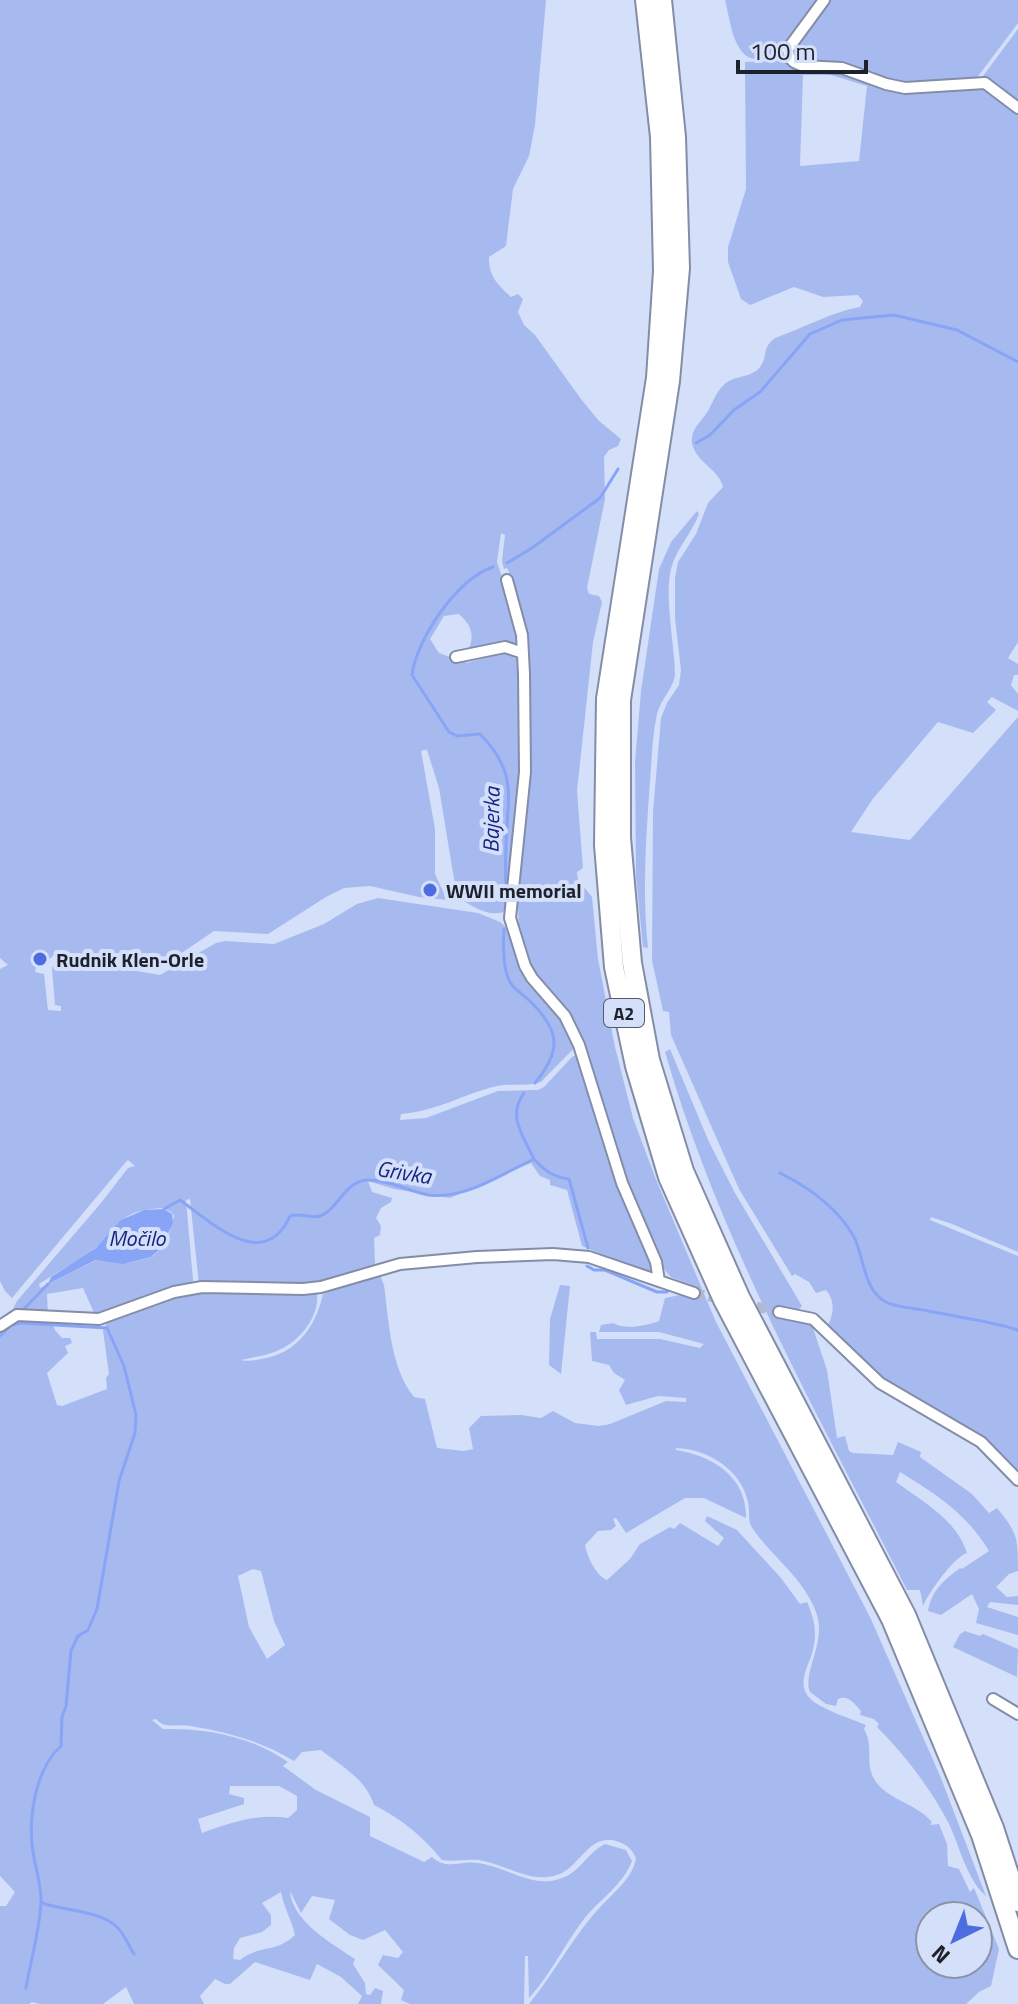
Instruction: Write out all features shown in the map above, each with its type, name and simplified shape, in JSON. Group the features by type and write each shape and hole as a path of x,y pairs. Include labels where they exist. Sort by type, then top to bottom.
{"highway":[{"name":"A2","path":"645,0 660,137 663,271 656,378 606,699 604,845 614,967 635,1066 668,1177 723,1300 891,1619 981,1835 1018,1949"},
{"name":"A2","path":"662,0 676,137 680,268 670,381 621,700 621,838 632,963 650,1060 684,1171 740,1297 906,1615 994,1828 1018,1902"}],"street":[{"path":"824,0 788,49 789,57 794,62 803,66 842,68 905,88 985,83 1018,108"},
{"path":"507,580 522,635 525,772 510,918 525,966 565,1016 579,1045 622,1183 656,1262 659,1281"},
{"path":"456,657 505,647 523,653"},
{"path":"0,1326 17,1315 99,1319 174,1292 202,1287 321,1287 400,1264 477,1257 553,1254 589,1257 694,1293"},
{"path":"779,1312 813,1319 880,1383 981,1442 1018,1480"},
{"path":"993,1699 1018,1714"}],"shaded area":[{"path":"0,0 546,0 535,125 529,156 513,189 506,246 489,257 489,264 492,275 502,289 511,297 518,294 523,299 518,312 524,325 535,335 599,421 621,439 618,446 609,450 604,457 605,499 587,588 589,594 599,596 602,602 593,642 577,791 583,868 577,872 578,880 592,897 598,959 615,1047 633,1118 716,1322 870,1617 941,1778 986,1896 969,1872 949,1824 934,1798 877,1727 879,1724 860,1715 861,1711 848,1699 838,1699 836,1706 826,1704 810,1692 809,1676 819,1636 812,1602 751,1526 744,1490 721,1463 699,1452 676,1448 702,1457 725,1470 741,1490 746,1518 704,1498 685,1498 626,1533 616,1518 613,1519 616,1526 611,1530 598,1531 585,1545 593,1565 607,1580 630,1559 640,1544 670,1527 674,1529 680,1523 718,1546 724,1538 705,1521 707,1516 737,1530 800,1604 807,1602 815,1634 804,1689 820,1706 866,1725 870,1768 876,1782 888,1794 926,1816 932,1822 930,1825 939,1824 947,1844 948,1866 959,1869 970,1892 974,1888 979,1900 914,1900 914,1980 992,1980 991,1986 966,2004 529,2004 586,1924 629,1876 636,1859 629,1847 616,1841 600,1842 564,1872 547,1877 527,1875 479,1860 442,1860 411,1829 374,1805 359,1780 321,1750 302,1752 294,1761 245,1739 191,1726 168,1725 156,1719 152,1720 163,1729 228,1735 274,1753 288,1762 283,1766 316,1790 370,1817 370,1836 424,1862 432,1857 448,1864 478,1863 530,1879 551,1881 568,1875 605,1844 626,1850 632,1861 617,1885 584,1919 529,1998 528,1956 525,1956 524,2004 410,2004 401,2000 404,1990 378,1965 383,1955 398,1958 403,1952 385,1930 363,1940 350,1935 329,1919 335,1900 312,1896 301,1913 290,1891 292,1902 305,1921 355,1959 353,1964 365,1983 366,1994 370,1995 375,1988 383,1991 381,2004 358,2004 362,1996 341,1977 317,1964 310,1980 255,1962 230,1984 215,1979 200,1996 204,2004 134,2004 126,1987 103,2004 0,2004 0,1906 6,1906 15,1892 0,1876 0,1331 17,1319 36,1318 51,1320 62,1338 70,1338 72,1343 65,1346 68,1353 47,1373 57,1405 62,1406 107,1389 106,1378 109,1374 103,1331 108,1320 165,1298 209,1289 317,1293 312,1319 301,1334 274,1352 241,1360 256,1360 278,1355 297,1343 311,1326 323,1294 379,1273 384,1285 395,1358 406,1385 414,1397 425,1399 437,1448 464,1451 473,1449 469,1428 481,1416 541,1418 553,1411 575,1423 599,1426 666,1401 686,1402 686,1398 658,1396 626,1405 619,1390 625,1380 614,1373 609,1365 592,1361 590,1332 596,1332 597,1339 660,1339 700,1348 704,1344 659,1332 599,1332 601,1325 635,1326 659,1321 665,1298 680,1295 693,1298 697,1287 671,1277 664,1269 620,1163 579,1038 567,1013 534,974 519,937 517,874 529,752 527,634 519,616 518,603 512,600 509,572 507,568 504,569 502,561 505,535 501,533 497,562 520,639 496,650 469,648 472,638 470,630 459,614 444,616 430,639 439,653 450,657 467,656 466,663 503,653 517,659 521,668 524,751 511,862 511,907 492,913 477,909 457,897 439,788 427,750 424,750 421,751 435,829 435,874 447,900 370,886 344,888 268,934 214,931 161,967 57,953 49,959 39,955 35,972 44,974 48,1010 61,1011 61,1006 55,1005 52,968 62,958 160,975 216,943 274,944 324,924 357,904 378,898 478,913 500,922 509,930 524,971 561,1016 576,1046 541,1082 485,1089 427,1109 401,1114 400,1120 426,1118 498,1091 538,1090 578,1054 618,1178 652,1262 651,1272 646,1273 582,1246 567,1190 550,1185 550,1180 540,1176 531,1163 450,1198 394,1189 368,1181 372,1192 392,1198 376,1218 381,1226 380,1235 374,1238 375,1265 336,1282 290,1287 199,1285 190,1199 186,1200 192,1286 171,1290 99,1316 95,1315 83,1288 47,1294 48,1313 11,1313 17,1301 128,1168 135,1166 128,1160 125,1163 12,1298 0,1281 0,969 8,965 0,958","holes":["163,1208 174,1216 163,1246 152,1257 128,1263 97,1260 40,1288 39,1284 104,1241 127,1216","253,1569 261,1571 274,1621 285,1645 267,1659 249,1627 238,1576","230,1786 279,1786 297,1796 297,1810 288,1818 255,1818 202,1833 198,1819 244,1804 244,1798 229,1794","281,1892 295,1935 281,1945 254,1952 240,1960 233,1959 234,1948 240,1938 262,1932 271,1925 271,1915 262,1903"]},
{"path":"725,0 820,0 784,44 761,58 750,58 737,44"},
{"path":"827,0 1018,0 1018,23 976,79 913,85 807,63 793,56 792,48"},
{"path":"1018,29 1018,105 983,76"},
{"path":"777,61 829,67 895,88 985,86 1018,111 1018,642 1008,658 1018,664 1018,675 1014,675 1011,685 1018,694 1018,711 992,697 987,702 996,710 973,733 938,722 872,800 851,832 910,840 1018,717 1018,1252 952,1224 931,1217 930,1220 1018,1256 1018,1475 988,1441 875,1374 828,1325 833,1307 826,1290 816,1293 809,1282 795,1274 792,1276 739,1189 671,1035 669,1012 663,1011 652,960 653,812 661,718 679,685 681,670 675,618 675,578 678,562 696,534 708,503 723,487 718,476 694,449 693,433 722,387 759,368 768,345 775,338 828,316 860,307 863,301 858,295 823,297 794,287 750,305 741,299 728,262 728,247 746,189 745,62","holes":["803,75 831,75 867,86 859,161 800,166"]},
{"path":"697,511 696,521 673,562 669,581 675,676 659,709 653,739 645,864 648,948 643,947 636,876 635,762 641,691 659,569 671,542"},
{"path":"670,1049 709,1142 735,1193 802,1306 797,1311 781,1307 780,1319 812,1325 827,1370 837,1438 845,1436 849,1451 853,1453 893,1455 898,1442 921,1452 920,1457 972,1494 989,1513 997,1508 1015,1537 1018,1571 1009,1574 996,1587 1007,1597 1018,1596 1018,1605 990,1602 987,1607 1018,1617 1018,1635 976,1623 979,1609 972,1594 941,1615 928,1611 932,1597 943,1582 989,1551 961,1516 900,1472 896,1482 947,1521 967,1553 942,1576 923,1606 920,1590 907,1590 742,1260 688,1123 665,1052"},
{"path":"560,1285 570,1286 561,1374 549,1365 550,1319"},
{"path":"965,1631 980,1636 983,1634 1018,1649 1017,1677 953,1647"},
{"path":"994,1937 999,1949 994,1972"}],"water":[{"name":"Močilo","path":"164,1209 172,1214 173,1223 162,1247 151,1257 123,1264 96,1260 48,1284 51,1277 96,1248 121,1220 144,1210"}],"waterway":[{"path":"696,443 710,435 734,410 760,392 810,334 842,320 894,315 957,330 1018,362"},
{"name":"Bajerka","path":"507,563 600,498 618,469"},
{"name":"Bajerka","path":"493,567 466,584 441,612 422,644 412,675 449,732 457,736 480,734 501,761 508,787 506,909"},
{"name":"Bajerka","path":"504,929 504,958 509,980 541,1013 552,1032 554,1042 550,1061 535,1083"},
{"name":"Bajerka","path":"524,1093 517,1110 518,1126 534,1159"},
{"name":"Grivka","path":"164,1209 180,1200 237,1238 252,1242 266,1241 279,1233 290,1216 316,1217 326,1213 360,1181 383,1182 429,1195 443,1195 483,1184 534,1159 550,1173 569,1179 588,1248"},
{"name":"Grivka","path":"780,1173 812,1192 840,1217 854,1237 868,1281 878,1297 901,1307 1018,1330"},
{"path":"587,1266 605,1270 657,1292 667,1292"},
{"path":"21,1312 48,1284"},
{"path":"0,1336 11,1325 21,1323 107,1328 124,1366 136,1415 135,1433 119,1481 97,1609 88,1630 78,1636 71,1651 61,1746 44,1769 35,1798 31,1829 41,1901 26,1988"},
{"path":"42,1903 110,1921 120,1930 134,1954"}],"tunnel":[{"path":"694,1293 722,1299"},
{"path":"742,1303 779,1312"}],"place":[{"name":"WWII memorial","path":"430,890"},
{"name":"Rudnik Klen-Orle","path":"40,959"}]}
